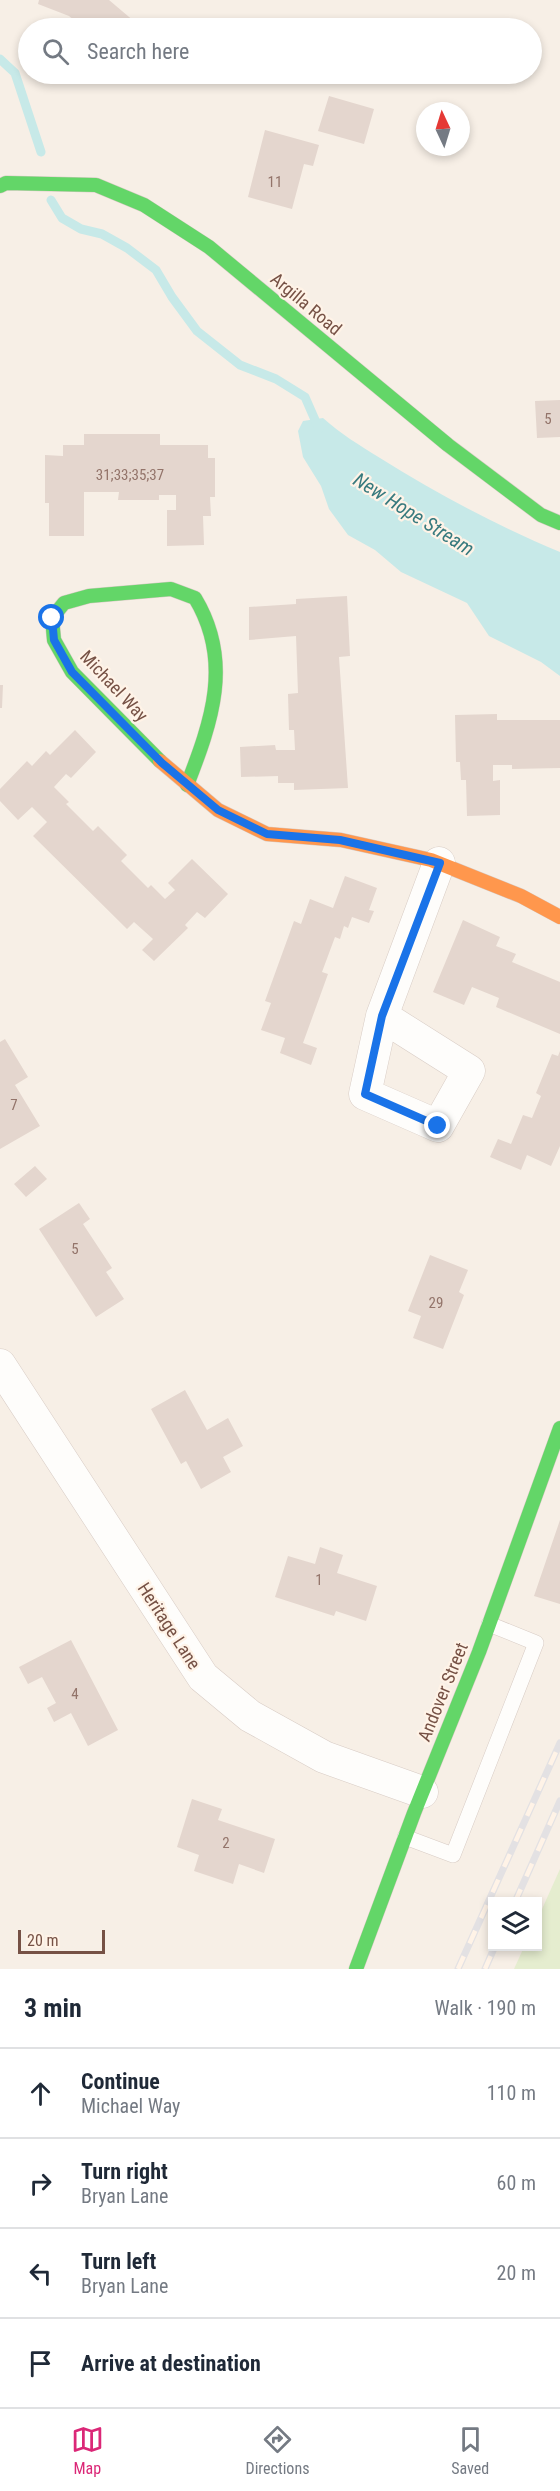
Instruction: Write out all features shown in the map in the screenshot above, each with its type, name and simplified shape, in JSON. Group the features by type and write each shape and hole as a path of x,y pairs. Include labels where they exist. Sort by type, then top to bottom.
{"street":[{"name":"Argilla Road","path":"0,186 6,183 54,182 96,185 144,205 209,247 448,445 541,515 560,523"},
{"name":"Michael Way","path":"187,785 215,708 216,668 212,630 195,598 171,589 89,596 64,603 52,618 54,640 72,672 187,785 218,810 267,834 340,840 440,863 521,896 560,917"},
{"path":"382,1016 440,863"},
{"name":"Heritage Lane","path":"0,1365 202,1677 250,1716 324,1757 422,1792"},
{"name":"Andover Street","path":"357,1969 422,1792 555,1459 560,1428"}],"lane":[{"path":"405,1837 453,1855 489,1768 536,1643 489,1624"}],"green space":[{"path":"560,1869 560,1969 514,1969 522,1951 542,1951 542,1909"}],"water":[{"path":"323,418 357,444 468,509 560,552 560,676 541,662 489,636 467,603 401,572 375,550 348,535 329,509 321,486 303,457 298,431 303,421"}],"building":[{"path":"39,0 109,0 130,18 72,18 38,4"},
{"path":"329,96 374,109 364,144 318,131"},
{"path":"265,130 319,145 313,166 304,164 292,209 248,197"},
{"path":"560,400 560,437 537,438 535,401"},
{"path":"84,434 160,434 160,445 208,445 208,458 215,458 215,497 210,497 211,516 203,516 204,545 167,546 167,510 176,510 176,495 159,495 159,500 118,500 119,492 84,492 84,536 49,536 49,503 45,503 45,455 63,456 63,445 84,445"},
{"path":"347,596 350,656 339,657 348,788 294,790 294,783 278,783 278,776 241,777 240,747 275,745 276,750 295,750 294,730 289,730 288,694 298,693 296,636 249,640 249,607 296,604 296,599"},
{"path":"0,685 3,685 2,708 0,708"},
{"path":"497,714 497,720 560,720 560,768 512,769 512,765 493,765 493,781 500,780 500,815 467,816 466,780 461,780 460,762 456,762 455,715"},
{"path":"75,730 96,752 71,778 66,774 54,787 69,802 66,804 93,831 98,826 127,855 121,861 148,888 151,885 165,899 175,890 168,883 192,859 228,894 205,918 197,912 185,925 188,928 154,961 142,950 153,939 134,922 127,929 33,836 47,822 32,807 18,820 0,801 0,789 27,761 32,766 46,751 50,755"},
{"path":"345,876 377,888 369,910 374,911 369,923 352,917 348,928 344,926 340,939 335,937 322,972 328,974 303,1043 317,1048 311,1065 280,1053 285,1038 261,1030 271,1003 265,1001 294,921 301,924 310,899 333,908"},
{"path":"463,920 500,937 496,946 516,954 512,962 560,982 560,1034 496,1007 499,998 472,987 464,1005 433,992"},
{"path":"5,1039 28,1077 15,1085 40,1126 0,1149 0,1042"},
{"path":"560,1051 560,1146 551,1166 527,1155 521,1170 490,1157 498,1139 511,1144 523,1115 532,1118 541,1096 536,1093 552,1054 558,1056"},
{"path":"35,1166 47,1179 26,1197 14,1184"},
{"path":"79,1203 90,1219 83,1224 112,1268 106,1272 124,1299 96,1317 39,1229"},
{"path":"430,1255 468,1270 459,1292 464,1295 443,1349 413,1338 421,1316 408,1311"},
{"path":"185,1390 207,1430 228,1418 243,1446 223,1457 231,1472 201,1489 186,1461 181,1464 151,1409"},
{"path":"560,1520 560,1604 534,1596"},
{"path":"320,1547 343,1555 337,1573 377,1586 366,1621 336,1611 334,1616 275,1597 288,1556 315,1564"},
{"path":"71,1640 118,1730 88,1746 71,1713 54,1722 47,1708 56,1703 42,1677 28,1684 19,1667"},
{"path":"192,1799 222,1809 218,1820 275,1839 264,1873 239,1864 233,1884 194,1871 199,1855 177,1847"}],"waterway":[{"name":"New Hope Stream","path":"0,59 15,73 18,82"},
{"name":"New Hope Stream","path":"19,84 41,152"},
{"name":"New Hope Stream","path":"51,200 62,218 81,229 102,234 127,248 156,270 197,331 240,365 276,379 305,397 319,429"}],"railway":[{"path":"458,1969 560,1743"},
{"path":"517,1897 560,1801"},
{"path":"485,1969 493,1951"}],"traffic: fast":[{"path":"0,186 6,183 96,185 144,205 209,247 448,445 541,515 560,523"},
{"path":"160,761 72,672 54,640 52,618 64,603 89,596 171,589 195,598 207,621 216,668 211,714 187,785"},
{"path":"356,1969 414,1813 479,1652 560,1428"}],"traffic: slow":[{"path":"160,761 218,810 267,834 341,840 431,860 521,896 560,917"}],"route":[{"path":"52,618 54,640 72,672 162,763 218,810 267,834 340,840 440,863 382,1016 365,1094 438,1126"}]}
